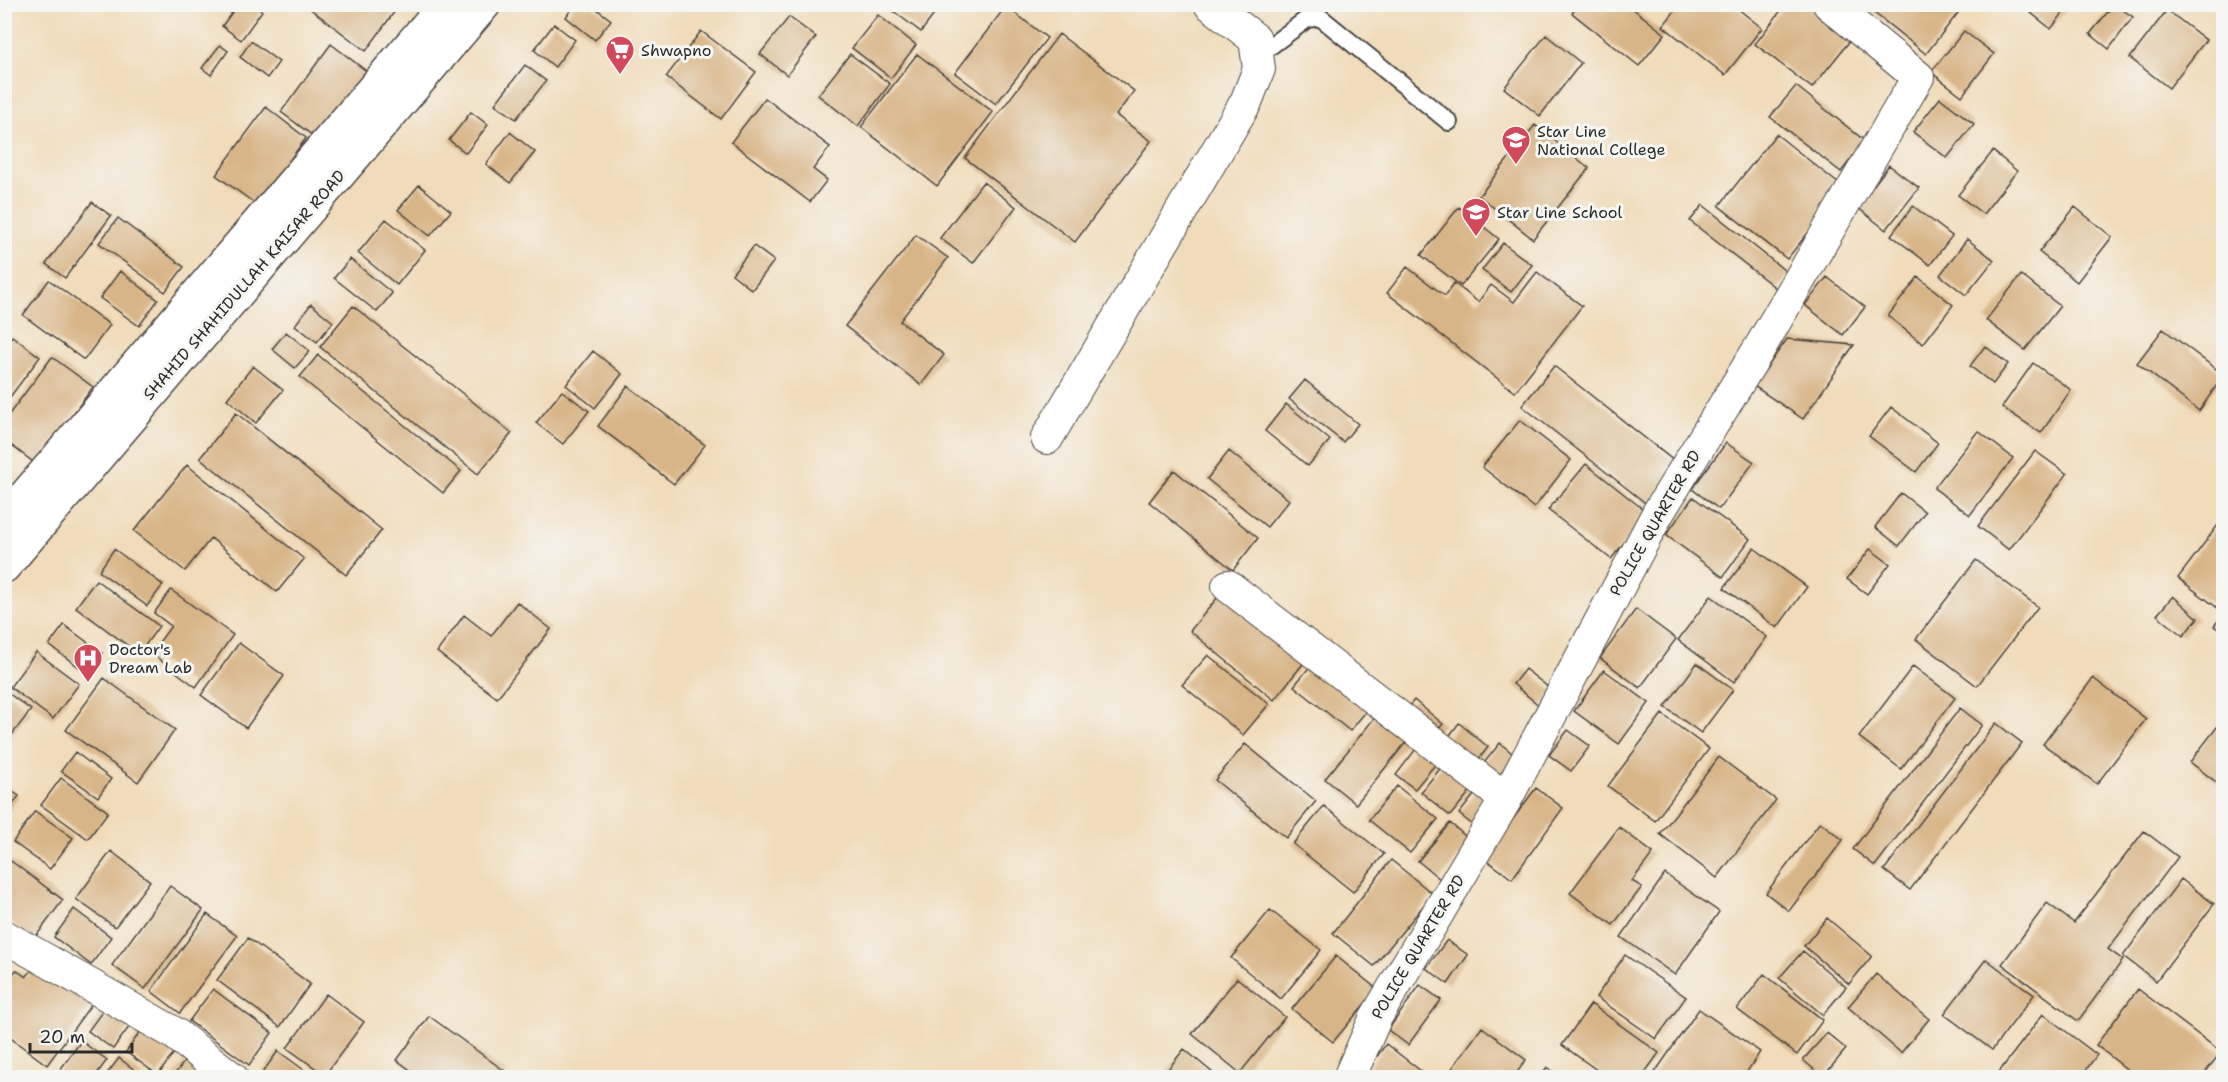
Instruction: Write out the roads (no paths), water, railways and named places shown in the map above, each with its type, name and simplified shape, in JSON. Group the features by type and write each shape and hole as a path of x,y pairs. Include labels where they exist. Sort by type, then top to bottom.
{"main road":[{"name":"SHAHID SHAHIDULLAH KAISAR ROAD","path":"4,521 446,4"},
{"name":"SHAHID SHAHIDULLAH KAISAR ROAD","path":"4,566 484,4"}],"street":[{"path":"1047,438 1246,102 1259,69 1256,39 1210,4"},
{"name":"POLICE QUARTER RD","path":"1349,1077 1376,1017 1506,799 1658,513 1759,349 1918,77 1829,4"},
{"path":"1228,586 1506,799"},
{"path":"4,936 174,1033 232,1077"}],"lane":[{"path":"1257,56 1307,19 1320,17 1449,122"}],"place":[{"name":"Shwapno","path":"620,76"},
{"name":"Star Line National College","path":"1516,166"},
{"name":"Star Line School","path":"1476,238"},
{"name":"Doctor's Dream Lab","path":"88,684"}]}
